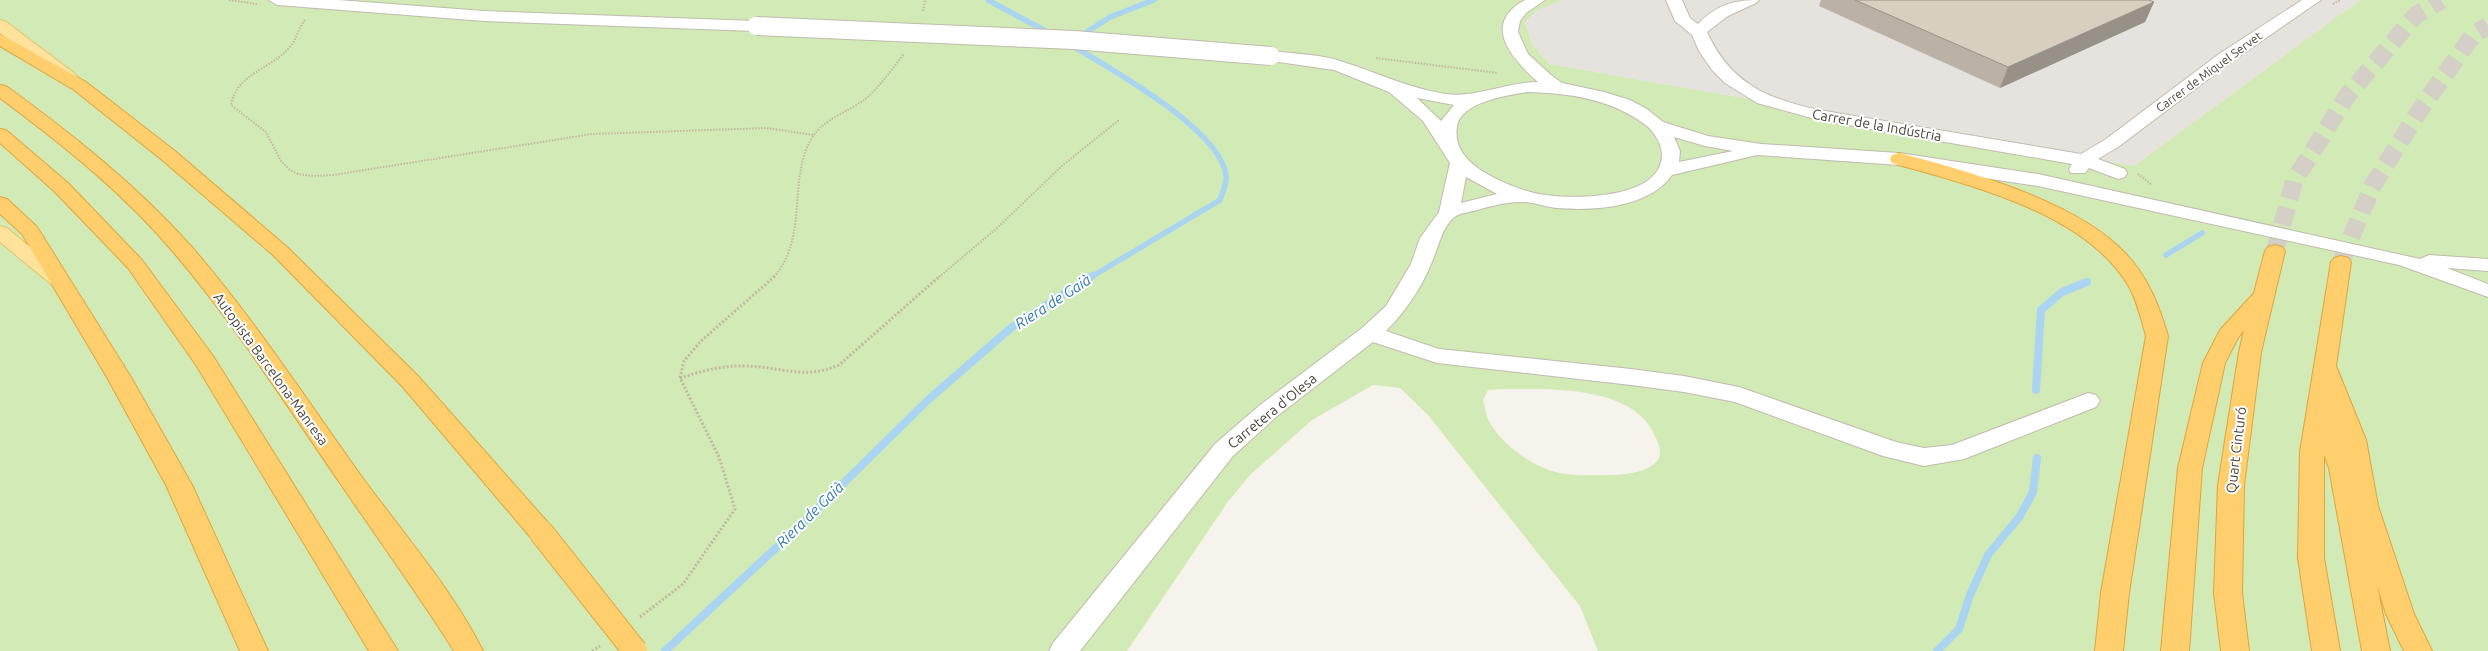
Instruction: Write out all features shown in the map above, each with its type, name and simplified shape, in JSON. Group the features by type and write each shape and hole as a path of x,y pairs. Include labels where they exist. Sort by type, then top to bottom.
{"highway":[{"path":"0,39 80,86 168,155 280,251 410,381 541,532 635,651"},
{"name":"Autopista Barcelona-Manresa","path":"0,90 60,134 106,172 182,249 255,341 350,479 432,593 469,651"},
{"path":"0,134 61,187 134,264 205,361 369,624 384,651"},
{"path":"1899,159 2015,197 2070,221 2108,248 2137,281 2150,308 2157,336 2115,593 2109,651"},
{"path":"0,203 30,232 120,379 179,485 254,651"},
{"name":"Quart Cinturó","path":"2235,651 2228,592 2230,485 2250,352 2275,251"},
{"path":"2326,651 2311,558 2312,452 2320,408 2341,262"},
{"path":"2175,651 2190,468 2214,363 2228,335 2264,295"},
{"path":"2325,365 2354,440 2365,506 2400,614 2418,651"},
{"path":"2320,408 2341,468 2376,651"}],"main road":[{"path":"0,25 80,86"},
{"path":"0,232 58,280"}],"street":[{"path":"277,0 484,16 1074,40 1271,56 1337,65 1395,88 1446,99 1474,100"},
{"path":"1502,91 1514,65 1510,20 1518,9 1537,0"},
{"path":"1674,0 1683,21 1699,32 1706,22 1751,0"},
{"name":"Carrer de Miquel Servet","path":"2016,176 2064,173 2080,168 2095,152 2108,146 2225,58 2313,0"},
{"name":"Carrer de la Indústria","path":"1699,32 1705,51 1728,78 1744,90 1780,106 1819,115 2087,161"},
{"path":"1514,65 1535,73 1557,88"},
{"path":"1395,88 1428,118 1448,142 1460,162 1483,180 1524,196 1562,202 1607,200 1644,189 1660,179 1666,171 1671,158 1670,148 1664,135 1657,126 1641,114 1621,103 1589,93 1557,88 1527,88 1502,91 1474,100 1463,107 1452,119 1448,128 1448,142"},
{"path":"1657,126 1705,141 1761,150 1899,159 2016,176 2185,211 2405,260 2488,291"},
{"path":"2108,146 2106,157 2118,174 2132,186 2185,211"},
{"path":"1666,171 1761,150"},
{"path":"2087,161 2118,174"},
{"path":"1460,162 1449,212 1492,200 1524,196"},
{"name":"Carretera d'Olesa","path":"1063,651 1224,450 1268,411 1370,333 1395,310 1408,291 1430,238 1449,212"},
{"path":"2405,260 2488,265"},
{"path":"1370,333 1437,356 1631,377 1684,384 1739,395 1885,448 1924,457 1955,454 2088,401"}],"path":[{"path":"920,17 925,0"},
{"path":"324,4 302,24 290,47 246,78 232,96 232,105 266,132 281,161 298,174 313,176 333,175 556,139 619,132 723,131 784,128 814,135"},
{"path":"638,618 683,584 735,509 719,457 680,378 684,361 701,341 764,288 776,275 789,252 798,213 801,165 814,135 825,124 863,100 879,86 907,49"},
{"path":"680,378 709,369 734,366 766,367 806,375 822,374 839,365 970,249 996,229 1063,165 1118,120"},
{"path":"592,651 606,641"}],"shaded area":[{"path":"1562,0 2360,0 2134,166 1549,64 1532,44 1525,22 1537,9"}],"green space":[{"path":"0,0 1562,0 1537,10 1525,22 1532,44 1549,64 2134,166 2360,0 2488,0 2488,651 1598,651 1580,606 1428,415 1400,388 1373,385 1312,420 1250,475 1227,503 1127,651 0,651","holes":["1488,390 1566,390 1589,393 1610,399 1629,407 1644,419 1655,436 1660,449 1659,458 1653,465 1641,471 1627,474 1566,474 1544,468 1533,463 1513,449 1496,432 1490,423 1483,400"]}],"building":[{"path":"1855,0 2149,0 2154,2 2008,67"}],"waterway":[{"name":"Riera de Gaià","path":"988,0 1051,34"},
{"path":"1079,37 1110,17 1154,0"},
{"name":"Riera de Gaià","path":"1071,45 1136,84 1185,120 1205,139 1220,158 1226,176 1225,185 1220,200 1091,277"},
{"path":"2166,255 2202,233"},
{"name":"Riera de Gaià","path":"665,651 805,521 929,399 1012,327 1092,276"},
{"path":"2036,390 2041,310 2062,292 2087,282"},
{"path":"1937,651 1959,629 1970,595 1988,555 2020,516 2033,492 2037,458"}],"tunnel":[{"path":"2275,251 2294,181 2347,96 2416,15 2441,0"},
{"path":"2341,262 2372,187 2419,111 2473,35 2488,26"}]}
